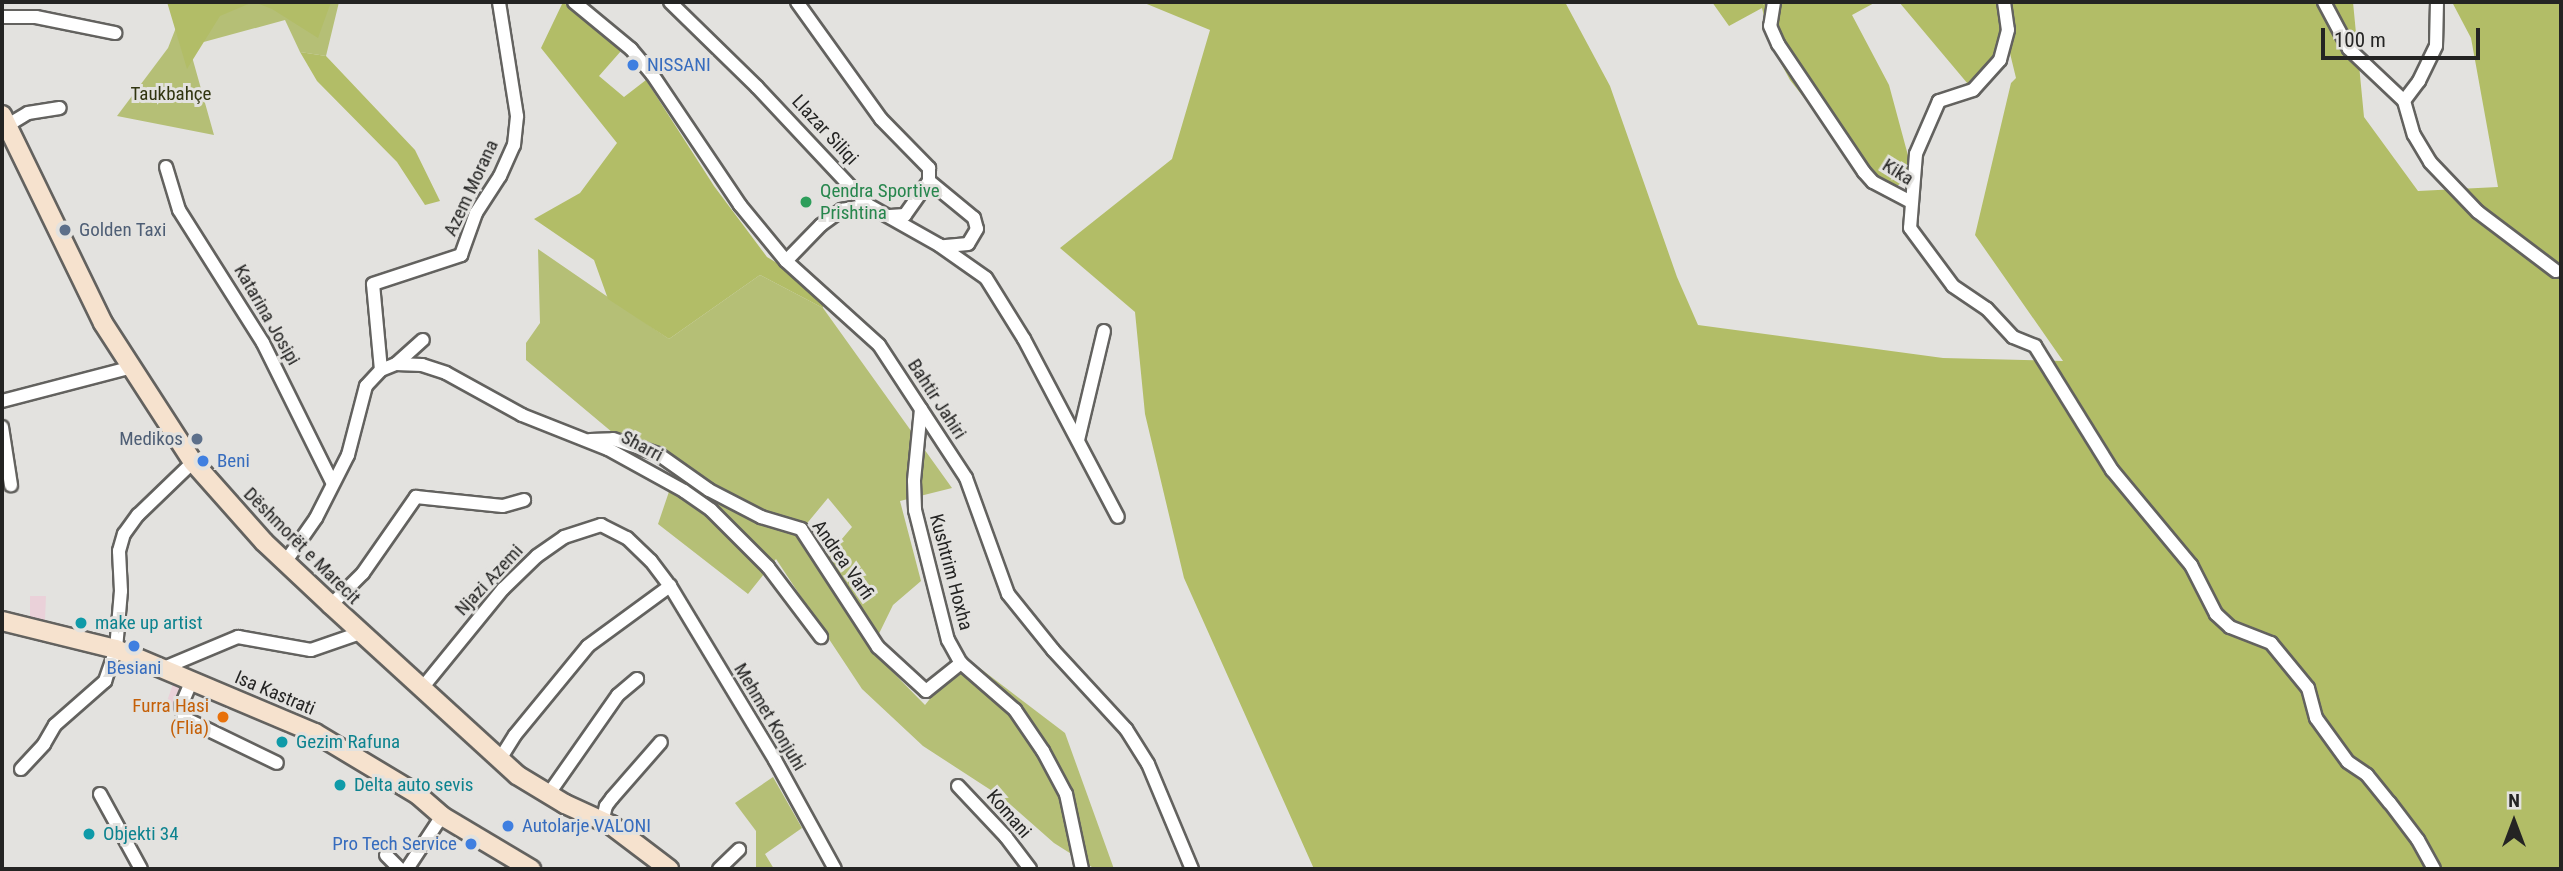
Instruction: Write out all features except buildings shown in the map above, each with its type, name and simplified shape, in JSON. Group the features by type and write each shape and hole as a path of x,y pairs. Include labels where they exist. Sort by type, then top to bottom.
{"street":[{"name":"Azem Morana","path":"381,370 373,284 461,255 476,213 500,176 514,145 517,116 499,2"},
{"name":"Bahtir Jahiri","path":"574,2 631,49 652,74 740,205 786,261 879,345 966,478 1008,594 1053,650 1126,729 1148,764 1192,869"},
{"name":"Llazar Siliqi","path":"670,2 757,87 868,205 939,245 986,278 1024,339 1118,517"},
{"path":"797,2 881,119 929,168 929,181 905,215 890,216"},
{"name":"Kika","path":"1774,2 1770,26 1779,44 1864,172 1873,182 1911,202 1916,154 1939,101 1973,90 2000,60 2008,30 2004,2"},
{"path":"2324,2 2349,49 2404,101 2414,135 2430,162 2478,212 2556,271"},
{"path":"2404,101 2419,81 2436,46 2437,2"},
{"path":"2,17 36,17 115,33"},
{"name":"Dëshmorët e Marecit","path":"60,108 5,120 103,323 129,368 193,462 331,606 424,687 433,700 500,760 533,785 550,792 565,804 611,825 669,869"},
{"name":"Katarina Josipi","path":"166,167 179,210 257,332 333,484"},
{"path":"929,181 974,218 977,229 968,244 952,247 939,245"},
{"path":"1911,202 1910,228 1945,277 1953,286 1987,309 2013,337 2035,346 2112,471 2191,565 2216,614 2230,627 2271,643 2308,688 2316,718 2348,762 2367,775 2390,803 2418,840 2434,869"},
{"path":"786,261 831,218 842,211 868,205"},
{"path":"1078,440 1104,331"},
{"path":"286,561 316,518 333,484 357,426 361,396 366,386 381,370 396,365 423,340"},
{"name":"Sharri","path":"396,365 422,365 446,373 522,415 586,440 643,468 711,510 768,567 821,637"},
{"path":"2,401 129,368"},
{"name":"Kushtrim Hoxha","path":"920,409 914,481 915,510 948,640 961,663 1015,710 1043,751 1066,794 1082,869"},
{"path":"2,427 11,485"},
{"name":"Andrea Varfi","path":"586,440 613,439 658,454 709,489 761,517 801,529 878,647 926,691 961,663"},
{"path":"21,769 44,744 55,725 105,681 116,649 121,591 119,551 124,534 138,515 193,462"},
{"path":"331,606 363,573 416,497 503,506 524,500"},
{"name":"Mehmet Konjuhi","path":"601,525 627,538 651,561 670,586 775,760 835,869"},
{"name":"Njazi Azemi","path":"424,687 494,600 537,556 564,537 601,525"},
{"path":"500,760 515,735 588,646 670,586"},
{"name":"Isa Kastrati","path":"2,621 116,649 159,670 315,733 418,795 442,816 531,869"},
{"path":"159,670 238,637 311,650 360,634"},
{"path":"550,792 618,695 637,679"},
{"path":"191,681 181,706 181,713 191,723 277,763"},
{"path":"602,823 606,806 660,742"},
{"name":"Komani","path":"958,786 1006,837 1030,869"},
{"path":"100,794 141,869"},
{"path":"407,869 442,816"},
{"path":"719,869 739,850"},
{"path":"386,855 400,869"}],"shaded area":[{"path":"30,596 46,596 45,620 30,620"},
{"path":"174,681 187,685 178,712 165,707"}],"green space":[{"path":"167,2 253,2 220,16 187,69"},
{"name":"Taukbahçe","path":"186,2 339,2 326,56 300,52 285,20 189,46 214,135 117,116 168,48"},
{"path":"254,2 331,2 318,38 272,9"},
{"path":"563,2 621,51 599,76 624,97 646,80 714,186 767,257 822,290 823,308 760,275 669,339 608,299 594,260 534,219 580,193 617,143 541,48"},
{"path":"1142,2 1565,2 1610,86 1677,277 1698,325 1943,358 2063,361 1975,235 2011,83 2016,78 2007,41 1973,90 1899,2 2353,2 2364,117 2418,191 2498,187 2471,38 2452,2 2561,2 2561,869 1314,869 1184,578 1145,414 1135,312 1060,248 1172,159 1210,30"},
{"path":"1712,2 1763,2 1763,5 1765,2 1876,2 1852,15 1889,85 1913,174 1893,189 1861,170 1790,80 1771,45 1762,8 1729,26"},
{"path":"300,52 326,56 415,150 440,201 425,205 397,162 317,81"},
{"path":"538,249 669,339 760,275 823,308 952,488 900,501 921,581 893,605 871,650 925,705 964,656 1065,733 1114,869 1095,869 1054,843 1003,798 923,746 862,689 776,559 748,594 658,524 676,471 637,453 526,360 526,343 540,323","holes":["828,498 852,527 830,553 799,533"]},
{"path":"773,777 802,828 765,854 774,869 756,869 756,831 735,803"}],"place":[{"name":"NISSANI","path":"633,65"},
{"name":"Qendra Sportive Prishtina","path":"806,202"},
{"name":"Golden Taxi","path":"65,230"},
{"name":"Medikos","path":"197,439"},
{"name":"Beni","path":"203,461"},
{"name":"make up artist","path":"81,623"},
{"name":"Besiani","path":"134,646"},
{"name":"Furra Hasi (Flia)","path":"223,717"},
{"name":"Gezim Rafuna","path":"282,742"},
{"name":"Delta auto sevis","path":"340,785"},
{"name":"Autolarje VALONI","path":"508,826"},
{"name":"Objekti 34","path":"89,834"},
{"name":"Pro Tech Service","path":"471,844"}]}
